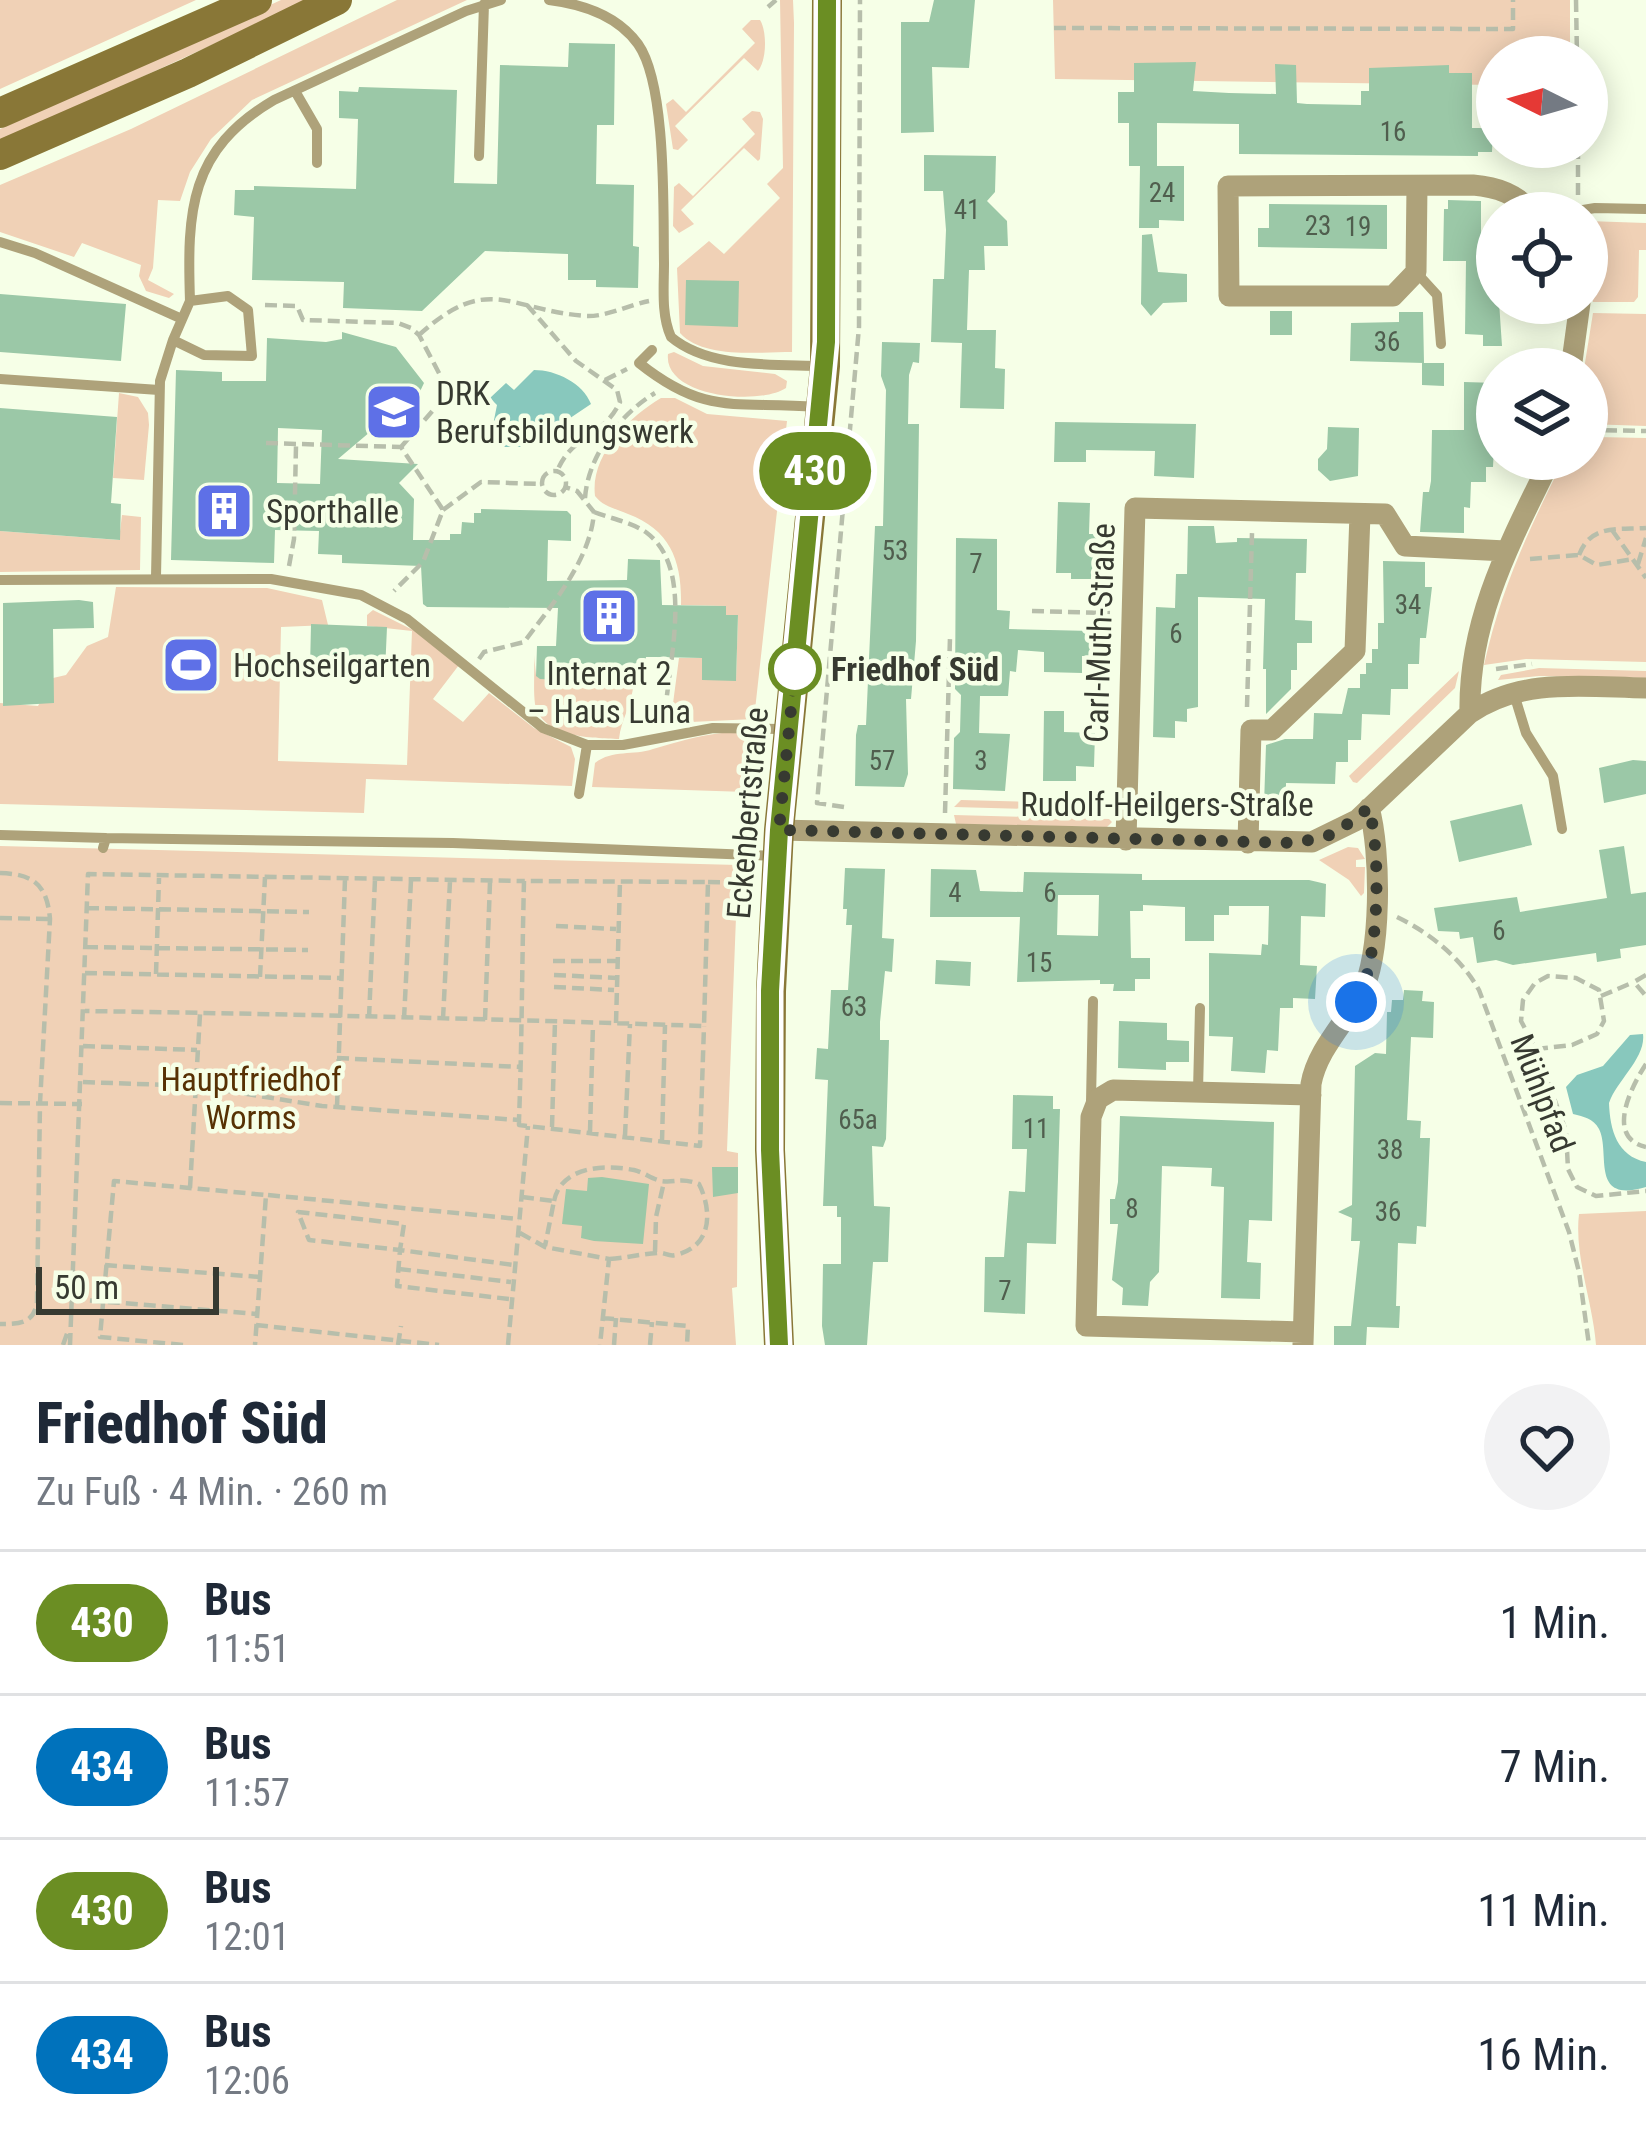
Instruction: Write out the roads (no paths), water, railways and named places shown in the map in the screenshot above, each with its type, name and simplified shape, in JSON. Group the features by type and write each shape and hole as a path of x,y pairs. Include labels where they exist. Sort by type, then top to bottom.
{"street":[{"path":"0,112 256,0"},
{"path":"0,155 169,82 338,0"},
{"name":"Eckenbertstraße","path":"778,1345 769,1060 777,857 825,366 827,0"},
{"path":"1417,186 1416,272 1393,296 1229,296 1228,186 1417,186 1493,187 1506,192"},
{"path":"1470,713 1474,651 1484,608 1541,480"},
{"name":"Carl-Muth-Straße","path":"1126,840 1135,508 1360,514"},
{"path":"1248,843 1251,730 1273,730 1355,650 1360,514 1385,514 1405,546 1504,555"},
{"name":"Rudolf-Heilgers-Straße","path":"777,857 945,836 1248,843 1324,838 1346,828 1470,713 1513,691 1528,687 1646,688"},
{"path":"1311,1096 1113,1090 1098,1099 1091,1117 1086,1326 1303,1338 1311,1096 1319,1060 1367,981 1375,851 1369,808"}],"lane":[{"path":"156,577 159,390 162,367 190,301 188,231 199,178 220,143 256,111 501,0"},
{"path":"549,0 600,13 633,31 644,56 658,96 664,298 671,337 684,348 713,358 825,366"},
{"path":"479,156 484,4"},
{"path":"295,91 317,129 317,163"},
{"path":"662,181 673,170"},
{"path":"1608,210 1646,209"},
{"path":"0,242 35,253 182,320"},
{"path":"664,262 676,251"},
{"path":"1416,272 1437,295 1441,344"},
{"path":"173,340 204,355 252,356 252,322 243,305 228,296 190,301"},
{"path":"652,350 639,363 673,387 709,403 821,407"},
{"path":"0,379 159,390"},
{"path":"0,580 280,581 361,595 381,603 472,668 543,728 586,745 623,745 713,728 789,730"},
{"path":"1513,691 1526,733 1553,776 1562,829"},
{"path":"579,794 586,745"},
{"path":"0,835 105,843 453,842 777,857"},
{"path":"1091,1117 1093,1001"},
{"path":"1198,1091 1200,1008"}],"water":[{"path":"534,370 568,379 591,404 527,447 504,447 492,430 497,405 490,398 506,383 514,390"},
{"path":"1643,1034 1640,1052 1609,1103 1611,1123 1622,1148 1646,1162 1646,1187 1628,1190 1609,1182 1599,1129 1591,1120 1573,1114 1566,1087 1577,1075 1603,1066 1630,1035"}],"place":[{"name":"DRK Berufsbildungswerk","path":"394,412"},
{"name":"Sporthalle","path":"224,511"},
{"name":"Internat 2 – Haus Luna","path":"609,616"},
{"name":"Hochseilgarten","path":"191,665"},
{"name":"Friedhof Süd","path":"795,669"}],"park label":[{"name":"Hauptfriedhof Worms","path":"251,1098"}]}
